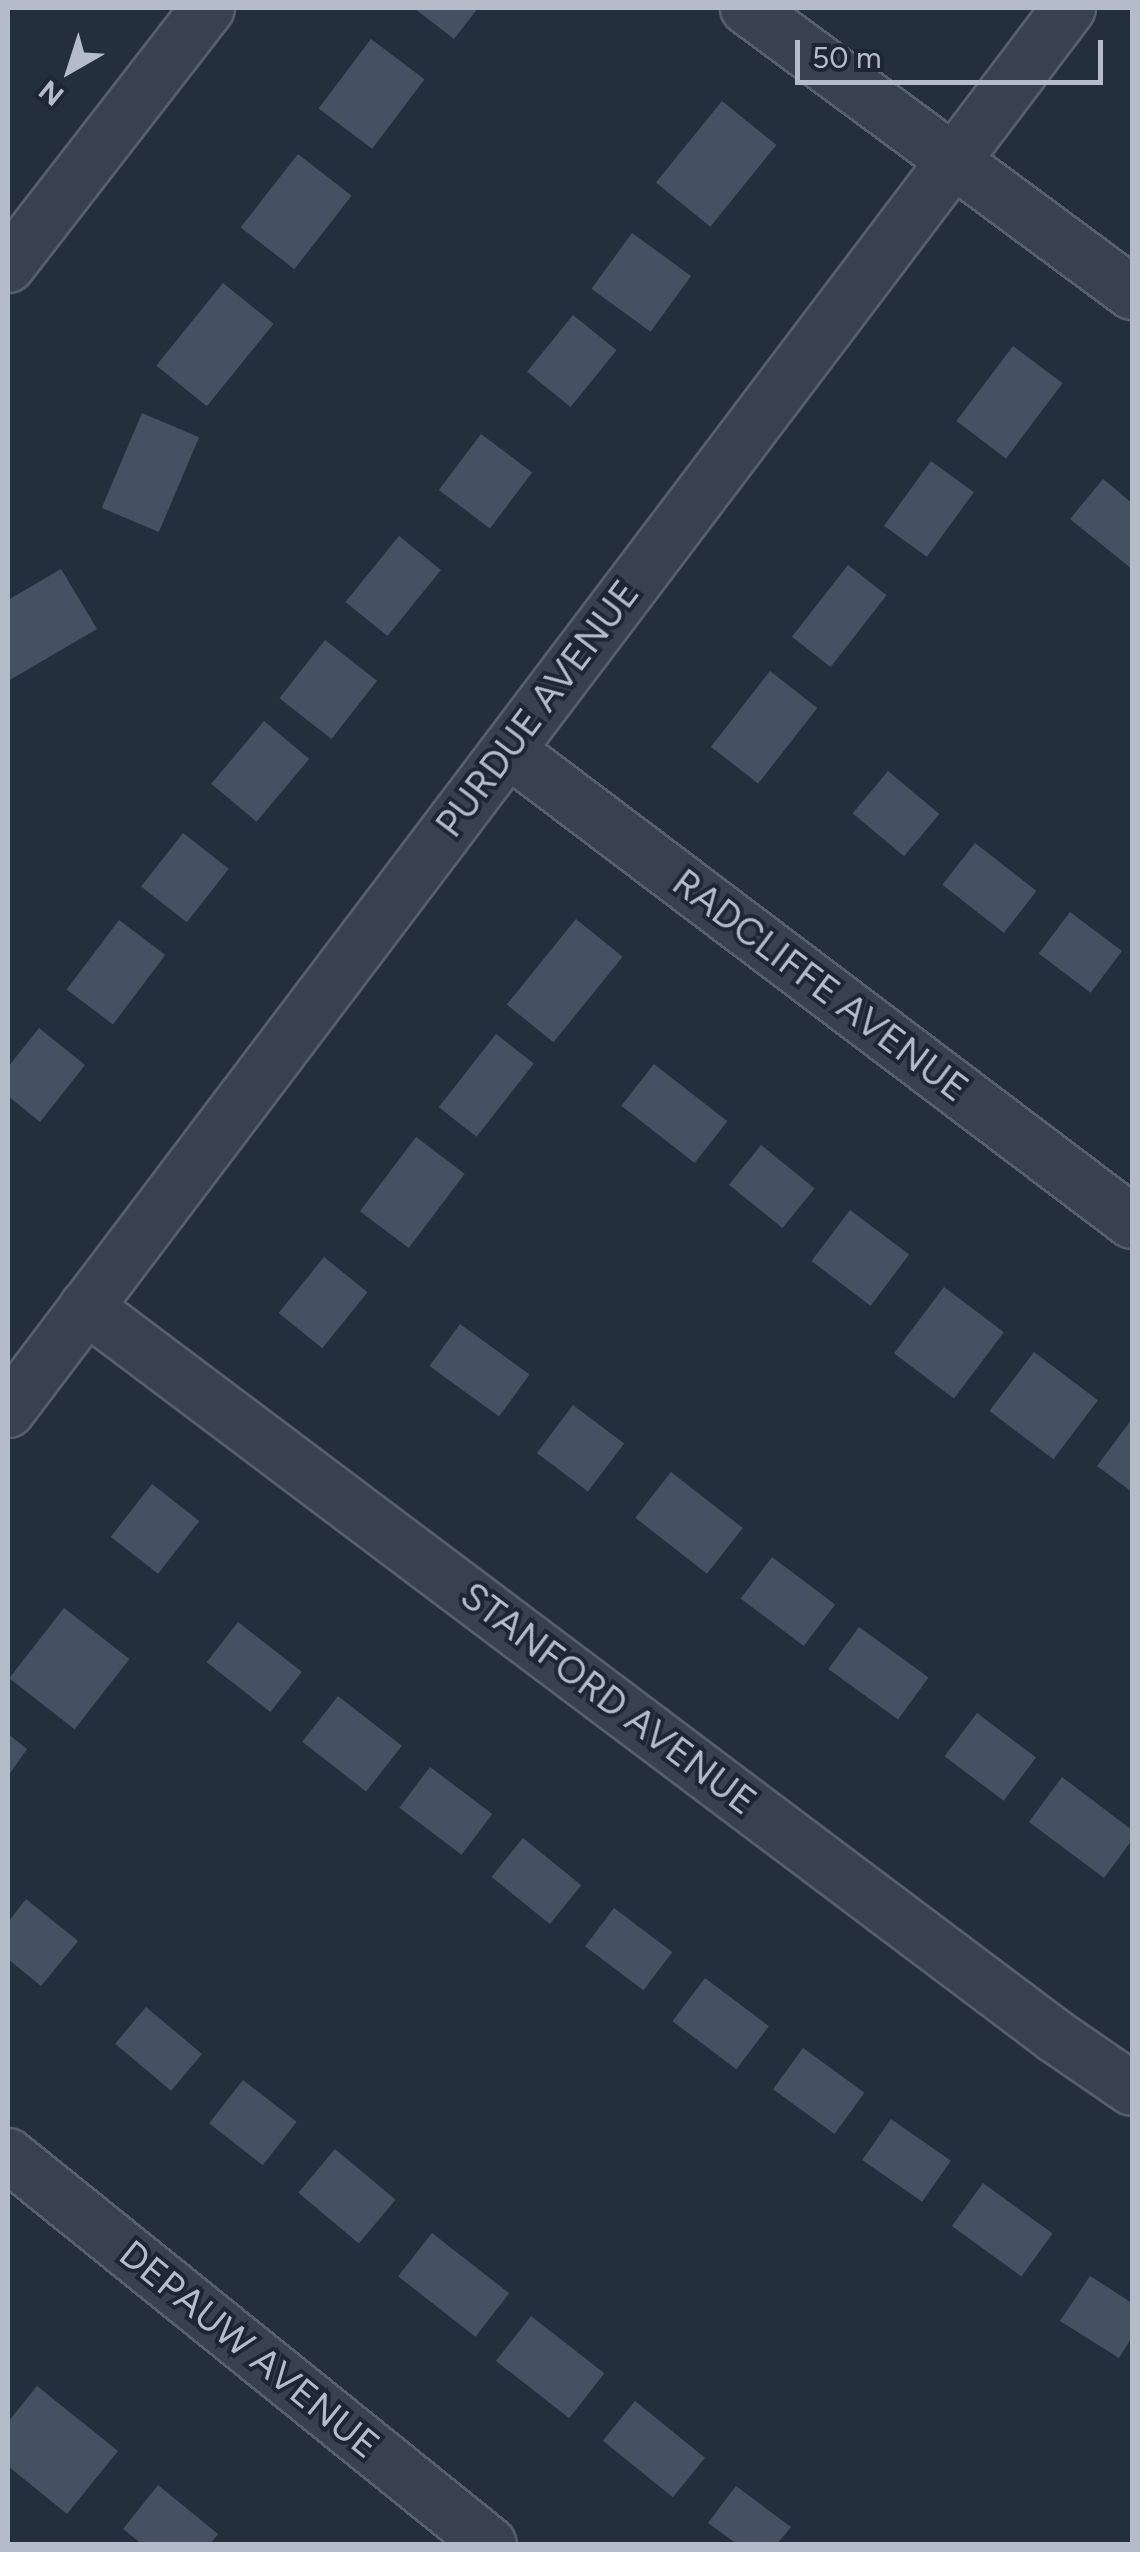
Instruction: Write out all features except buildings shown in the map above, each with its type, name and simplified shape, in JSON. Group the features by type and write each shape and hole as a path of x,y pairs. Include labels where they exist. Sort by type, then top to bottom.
{"street":[{"path":"8,266 208,8"},
{"path":"747,8 1132,293"},
{"name":"PURDUE AVENUE","path":"8,1411 1068,8"},
{"name":"RADCLIFFE AVENUE","path":"508,750 1132,1222"},
{"name":"STANFORD AVENUE","path":"86,1307 1040,2024 1132,2089"},
{"name":"DEPAUW AVENUE","path":"8,2154 490,2544"}]}
